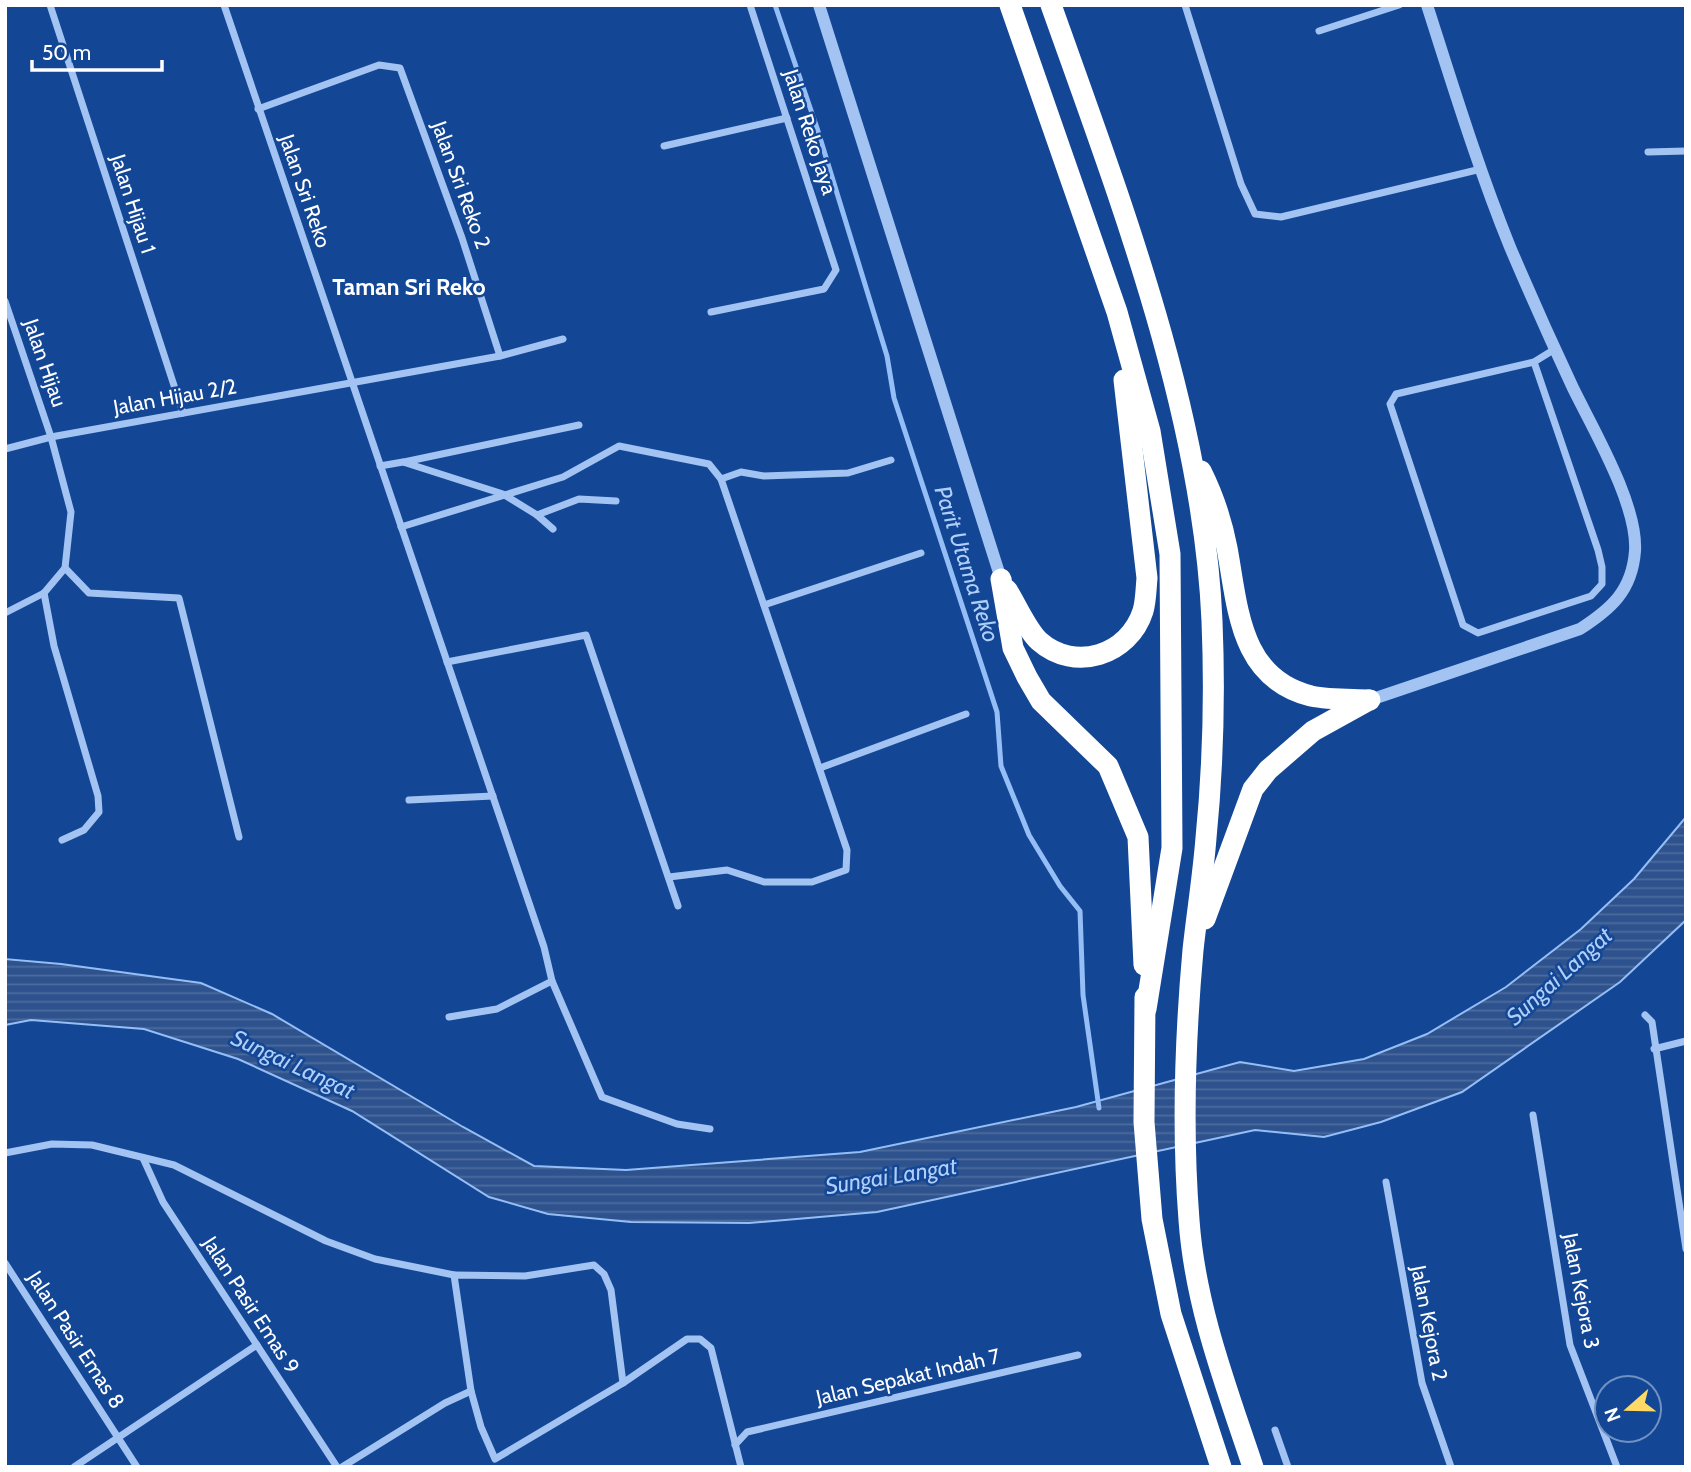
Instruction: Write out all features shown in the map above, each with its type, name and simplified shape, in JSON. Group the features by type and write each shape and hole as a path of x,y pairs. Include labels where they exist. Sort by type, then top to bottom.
{"highway":[{"path":"1010,5 1117,312 1150,431 1170,554 1172,848 1146,1009"},
{"path":"1055,15 1152,300 1190,451 1202,532 1212,619 1212,706 1207,836 1189,1003 1186,1118 1189,1220 1196,1282 1212,1343 1253,1467"},
{"path":"1001,579 1038,640 1059,654 1079,659 1108,653 1129,638 1143,610 1147,578 1117,312"},
{"path":"1190,451 1208,485 1218,515 1240,625 1253,656 1291,688 1312,696 1370,700"},
{"path":"1001,579 1013,648 1027,677 1041,701 1108,766 1138,838 1146,1009 1144,1122 1152,1219 1171,1314 1221,1467"},
{"path":"1193,950 1253,789 1268,770 1313,731 1370,700"}],"street":[{"name":"Jalan Hijau 1","path":"50,5 183,413"},
{"name":"Jalan Sri Reko","path":"224,5 544,947 552,981 602,1097 677,1124 710,1129"},
{"name":"Jalan Reko Jaya","path":"711,312 824,289 836,270 750,5"},
{"path":"819,5 1001,579"},
{"path":"1185,5 1241,184 1255,214 1281,217 1481,169"},
{"path":"1319,31 1399,5"},
{"path":"1370,700 1580,629 1607,611 1622,594 1628,582 1635,550 1630,515 1614,475 1510,246 1481,169 1427,5"},
{"name":"Jalan Sri Reko 2","path":"258,108 379,65 400,68 462,237 500,356"},
{"path":"664,146 787,118"},
{"path":"1648,152 1686,151"},
{"name":"Jalan Hijau","path":"5,301 51,437 71,512 65,568"},
{"path":"352,382 500,356 563,339"},
{"path":"1534,362 1598,550 1602,584 1591,596 1478,634 1463,625 1390,404 1396,394 1534,362 1555,349"},
{"name":"Jalan Hijau 2/2","path":"5,449 51,437 352,382"},
{"path":"380,466 579,425"},
{"path":"401,527 563,477 619,446 709,464 721,479 848,850 846,870 812,882 764,882 727,870 669,877"},
{"path":"721,479 741,472 764,476 848,473 891,460"},
{"path":"403,462 503,494 537,515 553,529"},
{"path":"537,515 579,499 616,501"},
{"path":"764,605 920,553"},
{"path":"5,613 44,593 65,568 89,593 179,598 239,837"},
{"path":"44,593 54,646 98,796 99,812 84,830 62,840"},
{"path":"447,662 586,635 678,906"},
{"path":"820,768 966,714"},
{"path":"409,800 493,796"},
{"path":"449,1017 497,1009 552,981"},
{"path":"1645,1015 1651,1022 1682,1201 1686,1250"},
{"path":"1654,1049 1686,1041"},
{"name":"Jalan Kejora 3","path":"1533,1115 1570,1345 1617,1467"},
{"path":"5,1153 52,1144 92,1145 174,1165 326,1241 375,1259 454,1275 524,1276 594,1265 604,1274 611,1290 623,1383"},
{"name":"Jalan Pasir Emas 9","path":"143,1158 163,1202 340,1467"},
{"name":"Jalan Kejora 2","path":"1386,1182 1422,1383 1451,1467"},
{"name":"Jalan Pasir Emas 8","path":"5,1263 137,1467"},
{"path":"454,1275 471,1391 481,1427 495,1459 623,1383 687,1339 700,1339 711,1348 741,1467"},
{"path":"74,1467 257,1345"},
{"name":"Jalan Sepakat Indah 7","path":"747,1432 1077,1355"},
{"path":"340,1467 444,1403 471,1391"},
{"path":"730,1425 747,1432 735,1445"},
{"path":"1275,1430 1288,1467"}],"water":[{"name":"Sungai Langat","path":"1686,817 1686,920 1620,982 1462,1092 1381,1122 1324,1137 1255,1130 877,1212 749,1223 631,1222 548,1214 489,1197 352,1111 238,1059 144,1029 31,1020 5,1025 5,959 201,983 272,1014 534,1166 626,1170 860,1152 1076,1107 1240,1062 1294,1071 1364,1059 1427,1034 1506,987 1581,929 1634,879"}],"waterway":[{"name":"Parit Utama Reko","path":"775,5 817,128 887,356 894,398 997,712 1001,766 1029,835 1060,886 1080,911 1083,995 1099,1108"}],"district":[{"name":"Taman Sri Reko","path":"409,287"}]}
